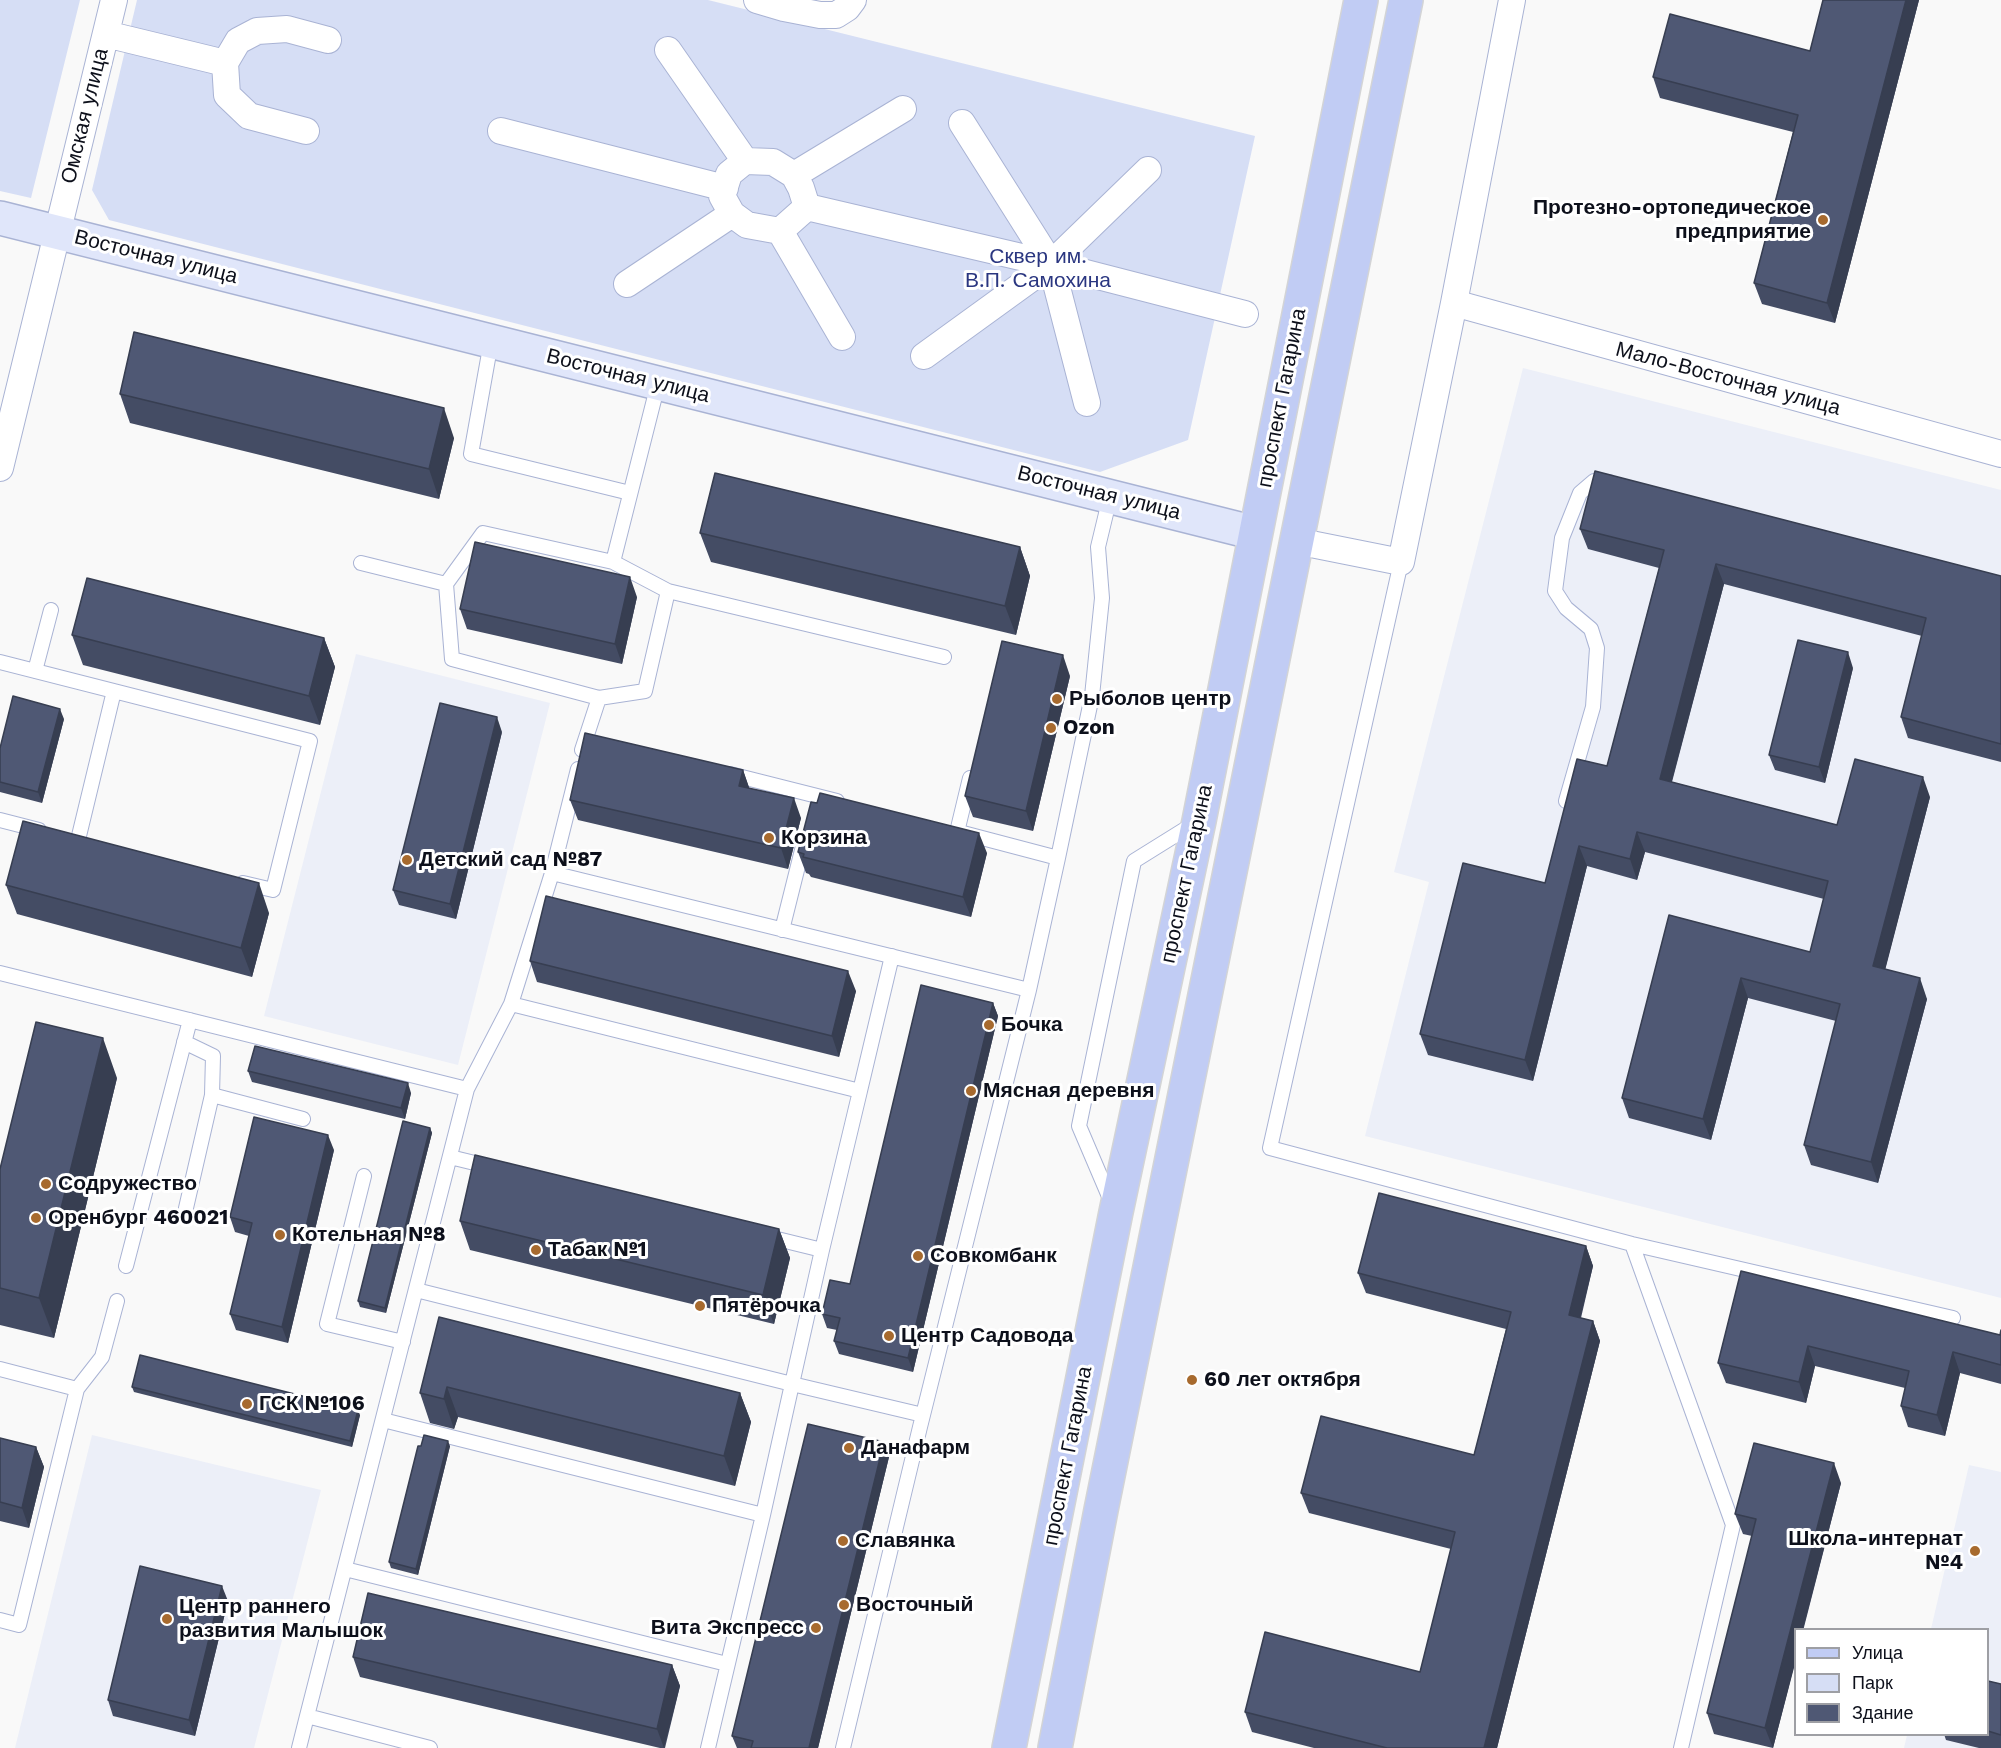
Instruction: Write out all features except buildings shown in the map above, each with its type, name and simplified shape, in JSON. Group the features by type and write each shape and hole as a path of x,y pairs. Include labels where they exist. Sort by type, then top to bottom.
{"main road":[{"name":"проспект Гагарина","path":"1009,1748 1116,1212 1199,821 1361,0"},
{"name":"проспект Гагарина","path":"1055,1748 1103,1499 1406,0"},
{"name":"Восточная улица","path":"0,218 1255,533"},
{"path":"1255,533 1296,541"}],"street":[{"name":"Омская улица","path":"0,468 7,407 56,232 114,0"},
{"path":"757,0 820,15 836,15 850,4"},
{"path":"1296,541 1401,562 1454,303 1512,0"},
{"path":"306,131 249,116 227,95 225,63 238,41 257,32 287,29 328,40"},
{"path":"114,36 225,63"},
{"path":"668,50 746,161"},
{"path":"794,175 903,109"},
{"path":"962,123 1051,264 1087,403"},
{"path":"501,131 725,188"},
{"path":"807,207 794,175 772,162 746,161 729,174 722,196 732,214 747,225 780,231 842,337"},
{"path":"924,356 1051,264 1148,170"},
{"path":"807,207 1051,264 1245,314"},
{"path":"780,231 807,207"},
{"path":"627,284 732,214"},
{"name":"Мало-Восточная улица","path":"1454,303 2001,454"}],"lane":[{"path":"491,342 471,454 630,493"},
{"path":"613,562 658,384"},
{"path":"1566,801 1593,707 1597,648 1592,629 1566,608 1555,591 1562,538 1580,493 1594,481 1627,485"},
{"path":"843,1748 1029,990 1058,858 1092,696 1102,598 1098,548 1111,496"},
{"path":"668,591 645,691 599,698 452,659 446,584 483,533 613,562 668,591 944,657"},
{"path":"1401,562 1270,1148 1632,1244 1953,1318"},
{"path":"361,563 446,584"},
{"path":"35,671 51,610"},
{"path":"0,662 310,741 273,890 227,878"},
{"path":"0,820 72,839 114,691"},
{"path":"298,1748 467,1089 511,1004 591,739 599,698"},
{"path":"973,765 951,830 1058,858"},
{"path":"712,770 815,801 849,804"},
{"path":"1116,1212 1078,1126 1134,861 1199,821"},
{"path":"782,930 807,829"},
{"path":"552,873 1029,990"},
{"path":"708,1748 891,956"},
{"path":"0,974 467,1089"},
{"path":"511,1004 860,1091"},
{"path":"126,1266 190,1020"},
{"path":"184,1042 213,1056 212,1095 186,1208"},
{"path":"212,1095 303,1119"},
{"path":"450,1157 508,1172"},
{"path":"363,1176 327,1323 403,1342"},
{"path":"752,1232 822,1250"},
{"path":"1632,1244 1733,1525 1681,1748"},
{"path":"416,1290 923,1415"},
{"path":"0,1620 19,1625 77,1389 102,1357 117,1300"},
{"path":"0,1369 77,1389"},
{"path":"383,1420 763,1515"},
{"path":"345,1569 727,1664"},
{"path":"307,1716 430,1748"}],"shaded area":[{"path":"1523,368 2001,490 2001,1298 1365,1136 1429,882 1394,872"},
{"name":"Детский сад №87","path":"356,654 550,703 458,1065 264,1016"},
{"name":"Центр раннего развития Малышок","path":"92,1435 321,1490 254,1748 15,1748"},
{"name":"Школа-интернат №4","path":"1969,1465 2001,1472 2001,1748 1904,1748 1907,1736 1989,1736 1989,1628 1931,1628"}],"green space":[{"path":"0,0 80,0 31,198 0,191"},
{"name":"Сквер им. В.П. Самохина","path":"137,0 708,0 1255,136 1188,440 1100,472 109,220 92,190"}],"place":[{"name":"Протезно-ортопедическое предприятие","path":"1823,220"},
{"name":"Рыболов центр","path":"1057,699"},
{"name":"Ozon","path":"1051,728"},
{"name":"Корзина","path":"769,838"},
{"name":"Детский сад №87","path":"407,860"},
{"name":"Бочка","path":"989,1025"},
{"name":"Мясная деревня","path":"971,1091"},
{"name":"Содружество","path":"46,1184"},
{"name":"Оренбург 460021","path":"36,1218"},
{"name":"Котельная №8","path":"280,1235"},
{"name":"Табак №1","path":"536,1250"},
{"name":"Совкомбанк","path":"918,1256"},
{"name":"Пятёрочка","path":"700,1306"},
{"name":"Центр Садовода","path":"889,1336"},
{"name":"60 лет октября","path":"1192,1380"},
{"name":"ГСК №106","path":"247,1404"},
{"name":"Данафарм","path":"849,1448"},
{"name":"Славянка","path":"843,1541"},
{"name":"Школа-интернат №4","path":"1975,1551"},
{"name":"Восточный","path":"844,1605"},
{"name":"Центр раннего развития Малышок","path":"167,1619"},
{"name":"Вита Экспресс","path":"816,1628"}]}
